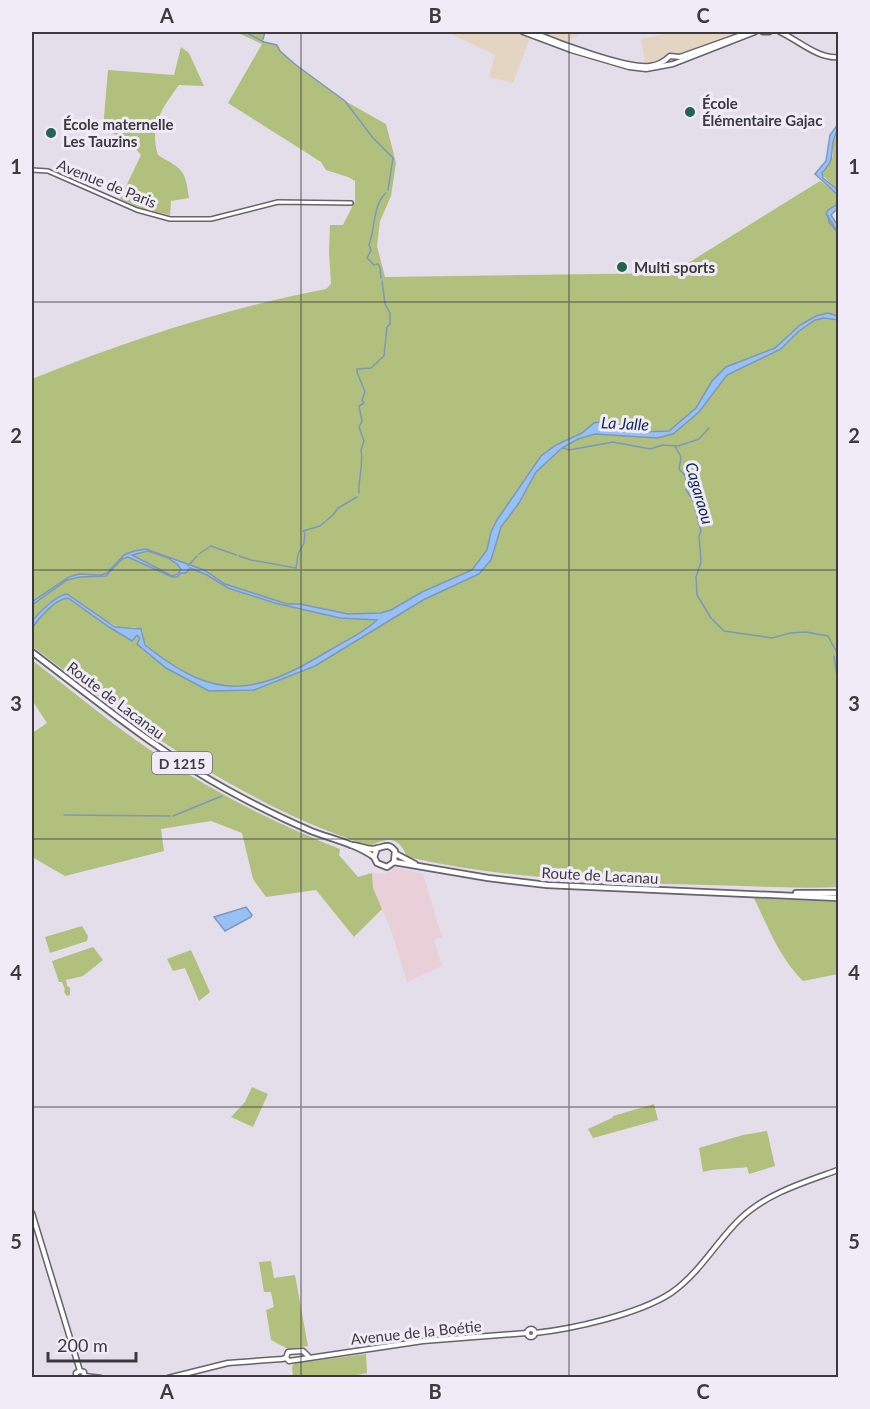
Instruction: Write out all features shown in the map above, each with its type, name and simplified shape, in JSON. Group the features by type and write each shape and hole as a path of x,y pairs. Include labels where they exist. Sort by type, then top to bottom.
{"main road":[{"path":"523,32 571,50 635,69 646,69 669,61 670,56 675,60"},
{"path":"532,32 631,64 648,66 732,42 755,32"},
{"path":"675,60 750,32"},
{"path":"763,32 769,32"},
{"path":"780,32 819,54 838,57"},
{"name":"Route de Lacanau","path":"32,652 146,738 205,777 287,820 350,845"},
{"name":"D 1215","path":"350,845 377,848"},
{"name":"D 1215","path":"350,845 374,857"},
{"path":"396,854 394,862 390,866 383,867 374,857 377,848 389,845 396,854 423,867"},
{"name":"Route de Lacanau","path":"394,862 488,878 547,885 838,898"},
{"name":"Route de Lacanau","path":"777,894 838,893"},
{"name":"Avenue de la Boétie","path":"308,1356 423,1341 527,1333 531,1329 535,1333 572,1327 654,1303 689,1279 742,1218 760,1204 792,1187 838,1170"},
{"path":"32,1213 80,1371 84,1372 84,1377 101,1377"},
{"path":"168,1377 228,1364 284,1358 289,1361 308,1356 303,1350 288,1352 284,1358"},
{"path":"75,1377 80,1371"}],"street":[{"name":"Avenue de Paris","path":"32,170 48,171 137,210 170,219 211,219 278,202 351,203"}],"shaded area":[{"path":"447,32 583,32 566,43 531,35 513,83 489,77 495,55"},
{"path":"664,32 750,32 687,57 646,68 641,39 664,34"},
{"path":"394,867 423,874 442,937 434,940 442,966 407,982 391,930 373,888 372,873 383,874"}],"green space":[{"path":"236,32 265,32 263,41 277,45 280,51 296,65 345,101 386,124 396,163 391,196 380,221 377,246 385,277 672,273 820,181 837,193 837,203 826,214 838,232 838,887 789,888 668,884 518,875 407,857 400,845 392,840 370,846 323,829 234,786 192,761 111,706 32,646 32,379 104,351 177,327 250,306 326,289 331,284 330,225 343,225 355,201 355,181 326,170 321,162 228,103 262,44","holes":["104,619 119,628 134,627 143,631 144,642 157,654 150,656 137,644 140,638 136,635 132,640 102,621"]},
{"path":"181,47 189,53 204,86 179,85 167,102 156,126 158,155 181,171 188,188 189,198 171,201 170,215 143,209 120,199 141,155 128,140 103,129 108,70 174,75"},
{"path":"838,130 838,190 822,175 833,156 833,142"},
{"path":"32,660 123,731 180,769 258,813 340,849 339,855 358,877 372,873 373,888 382,909 354,937 316,890 266,897 253,879 242,833 211,821 161,829 164,851 65,876 32,857 32,733 47,723 32,700"},
{"path":"754,898 838,902 838,974 803,981 781,953"},
{"path":"82,926 88,936 87,941 50,953 45,937"},
{"path":"93,947 103,960 83,976 66,980 70,988 70,995 67,996 62,982 59,982 52,961"},
{"path":"191,950 210,992 199,1001 185,968 173,971 167,959"},
{"path":"252,1087 268,1094 253,1127 231,1117 245,1102"},
{"path":"654,1104 658,1120 593,1138 588,1129 613,1116"},
{"path":"767,1131 775,1166 749,1174 747,1167 703,1172 699,1148 743,1135"},
{"path":"271,1261 274,1278 295,1275 308,1346 288,1349 271,1340 266,1310 274,1307 271,1292 264,1292 259,1262"},
{"path":"366,1354 367,1373 348,1377 293,1377 292,1366 295,1363"}],"water":[{"path":"838,124 831,159 822,173 823,178 838,190 838,195 815,174 826,161 830,135"},
{"path":"838,195 838,208 831,215 838,226 838,232 826,214 836,205"},
{"path":"828,313 838,316 838,320 824,318 815,320 799,331 781,349 727,375 699,412 673,434 657,438 595,434 578,439 562,448 536,472 519,503 501,527 491,560 479,574 423,600 315,666 254,690 209,691 166,668 137,644 140,638 137,635 132,641 68,598 53,605 32,628 32,621 39,613 53,601 67,594 115,627 141,629 145,645 174,666 196,678 238,686 259,683 281,676 355,636 377,620 340,618 275,603 228,588 190,568 186,573 172,577 128,557 122,559 106,576 67,580 32,605 32,602 69,577 79,574 107,573 124,555 146,549 204,570 225,584 287,604 300,604 348,614 381,613 391,610 422,592 472,570 487,550 491,532 497,520 541,456 556,445 582,433 594,423 606,421 642,432 669,431 696,408 712,381 726,367 775,348 800,325 816,316","holes":["148,551 168,558 181,569 178,574 172,576 132,555"]},
{"path":"246,907 251,917 225,931 214,917"}],"waterway":[{"path":"245,32 264,42 277,45 280,51 296,65 345,101 373,138 393,158 388,190"},
{"path":"263,39 265,32"},
{"path":"381,278 378,264 374,265 367,258 371,250 369,245 376,210 386,193"},
{"name":"La Jalle","path":"828,215 829,222 838,233"},
{"path":"359,493 361,450 364,441 359,427 362,421 359,406 364,403 362,400 365,392 357,369 371,368 384,356 390,313 385,304 382,281"},
{"path":"563,448 569,450 613,442 650,449 663,445 678,446 699,439 709,428"},
{"name":"Cagaraou","path":"675,446 681,457 679,469 686,479 686,490 693,500 701,531 699,536 701,562 696,577 697,595 711,618 724,631 772,638 806,632 828,636 838,651"},
{"path":"239,556 296,568 298,554 304,543 305,533 303,531 320,526 338,508 357,497"},
{"path":"199,554 211,546 236,555"},
{"path":"188,566 197,556"},
{"name":"Cagaraou","path":"834,656 838,682"},
{"path":"173,816 222,796"},
{"path":"64,815 170,816"}],"place":[{"name":"École Élémentaire Gajac","path":"690,112"},
{"name":"École maternelle Les Tauzins","path":"51,133"},
{"name":"Multi sports","path":"622,267"}]}
